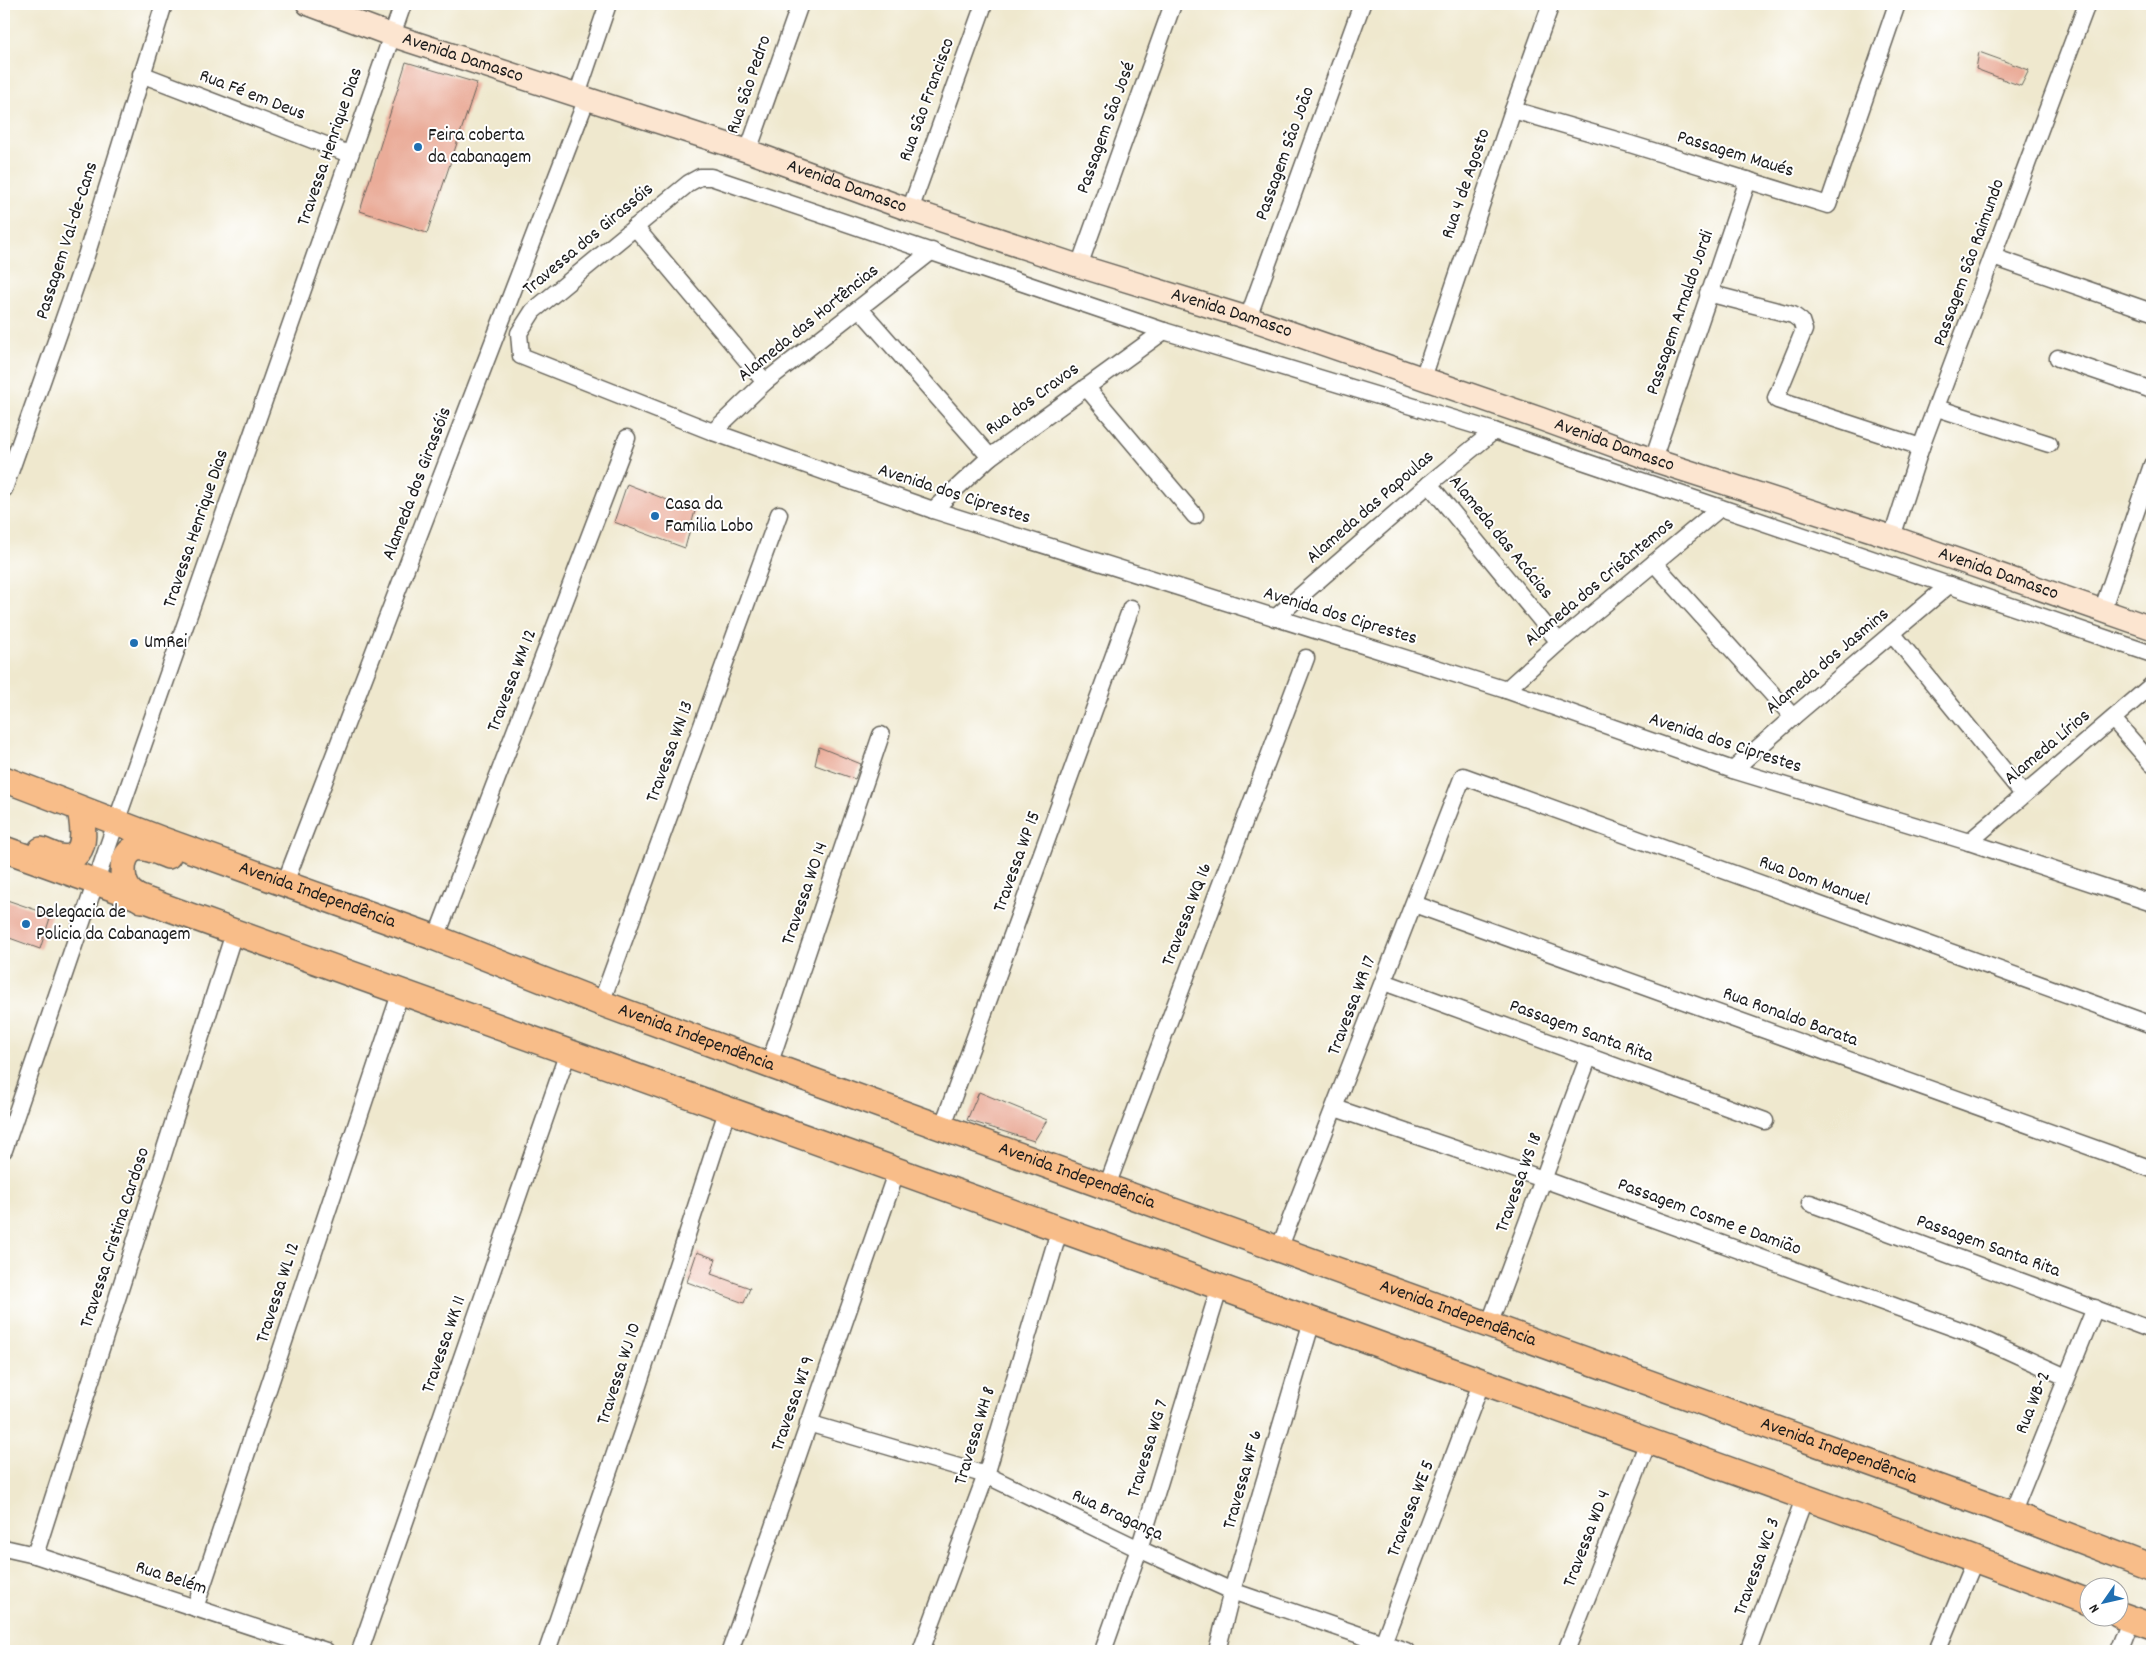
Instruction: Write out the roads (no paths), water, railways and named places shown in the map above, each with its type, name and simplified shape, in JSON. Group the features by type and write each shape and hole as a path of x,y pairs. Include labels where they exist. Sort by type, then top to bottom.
{"main road":[{"name":"Avenida Independência","path":"4,780 436,938 769,1066 1489,1324 2012,1514 2152,1568"},
{"path":"4,836 61,858 72,856 79,851 84,837 80,808"},
{"path":"142,900 128,889 124,878 125,859 131,850 138,848 147,848 237,878 254,872"},
{"path":"4,849 142,900 728,1108 1312,1321 1482,1380 2078,1598"}],"street":[{"name":"Passagem Val-de-Cans","path":"4,489 86,256 164,4"},
{"name":"Avenida Damasco","path":"308,4 391,35 748,151 910,210 1079,266 1248,318 1653,460 1892,537 2152,628"},
{"name":"Travessa Henrique Dias","path":"4,1150 95,882 403,4"},
{"name":"Alameda dos Girassóis","path":"285,883 582,97 608,4"},
{"name":"Rua São Pedro","path":"748,151 800,4"},
{"name":"Rua São Francisco","path":"910,210 984,4"},
{"name":"Passagem São José","path":"1079,266 1173,4"},
{"name":"Passagem São João","path":"1248,318 1362,4"},
{"name":"Rua 4 de Agosto","path":"1423,378 1513,110 1551,4"},
{"name":"Passagem Maués","path":"1513,110 1828,205 1896,4"},
{"name":"Passagem São Raimundo","path":"1892,537 1936,408 2087,4"},
{"name":"Rua Fé em Deus","path":"141,74 349,154"},
{"name":"Travessa dos Girassóis","path":"521,356 519,333 533,311 689,183 700,176 711,177"},
{"name":"Avenida Damasco","path":"711,177 1164,331 1494,431 2152,654"},
{"name":"Passagem Arnaldo Jordi","path":"1653,460 1708,293 1748,180"},
{"path":"635,227 765,382"},
{"name":"Alameda das Hortências","path":"713,432 765,382 932,251"},
{"path":"1994,257 2152,312"},
{"path":"1708,293 1792,316 1801,321 1804,330 1776,398 1777,400 1922,447"},
{"path":"860,309 990,457"},
{"name":"Rua dos Cravos","path":"932,510 990,457 1164,331"},
{"name":"Avenida dos Ciprestes","path":"521,356 713,432 932,510 1506,690 1733,770 1969,842 2152,903"},
{"path":"2058,358 2152,390"},
{"path":"1086,387 1195,516"},
{"path":"1936,408 2049,444"},
{"name":"Alameda das Papoulas","path":"1275,618 1429,484 1494,431"},
{"name":"Travessa WM 12","path":"436,938 627,438"},
{"path":"2102,611 2152,465"},
{"name":"Alameda das Acácias","path":"1429,484 1559,642"},
{"name":"Alameda dos Crisântemos","path":"1506,690 1559,642 1720,508"},
{"name":"Travessa WN 13","path":"601,1003 779,514"},
{"path":"1654,563 1793,717"},
{"name":"Alameda dos Jasmins","path":"1733,770 1949,585"},
{"name":"Travessa WP 15","path":"942,1128 1131,608"},
{"path":"1892,633 2023,794"},
{"name":"Travessa WQ 16","path":"1107,1186 1306,658"},
{"name":"Alameda Lírios","path":"1969,842 2152,685"},
{"path":"2113,719 2152,764"},
{"name":"Travessa WO 14","path":"769,1066 881,735"},
{"name":"Travessa WR 17","path":"1279,1249 1384,982 1462,776"},
{"name":"Rua Dom Manuel","path":"1462,776 2152,1025"},
{"name":"Rua Ronaldo Barata","path":"1414,904 2152,1169"},
{"name":"Travessa Cristina Cardoso","path":"35,1555 234,932"},
{"name":"Passagem Santa Rita","path":"1384,982 1765,1121"},
{"name":"Travessa WL 12","path":"195,1608 400,991"},
{"name":"Travessa WK 11","path":"360,1651 568,1052"},
{"name":"Travessa WS 18","path":"1489,1324 1589,1056"},
{"name":"Travessa WJ 10","path":"547,1651 635,1395 728,1108"},
{"name":"Passagem Cosme e Damião","path":"1335,1108 1542,1179 1971,1334 2066,1377"},
{"name":"Travessa WI 9","path":"730,1651 897,1170"},
{"name":"Passagem Santa Rita","path":"1810,1202 2152,1330"},
{"name":"Travessa WH 8","path":"920,1651 986,1475 1060,1228"},
{"name":"Travessa WG 7","path":"1104,1651 1139,1549 1220,1286"},
{"name":"Rua WB-2","path":"2012,1514 2095,1308"},
{"name":"Travessa WF 6","path":"1217,1651 1232,1591 1312,1321"},
{"name":"Travessa WE 5","path":"1382,1648 1482,1380"},
{"name":"Rua Bragança","path":"808,1424 986,1475 1139,1549 1232,1591 1382,1648 1406,1651"},
{"name":"Travessa WD 4","path":"1566,1651 1648,1442"},
{"name":"Travessa WC 3","path":"1748,1651 1805,1497"},
{"name":"Rua Belém","path":"4,1548 35,1555 326,1651"},
{"path":"1937,1651 1975,1559"},
{"path":"2118,1651 2134,1620"}],"place":[{"name":"Feira coberta da cabanagem","path":"418,147"},
{"name":"Casa da Familia Lobo","path":"655,516"},
{"name":"UmRei","path":"134,643"},
{"name":"Delegacia de Policia da Cabanagem","path":"26,924"}]}
